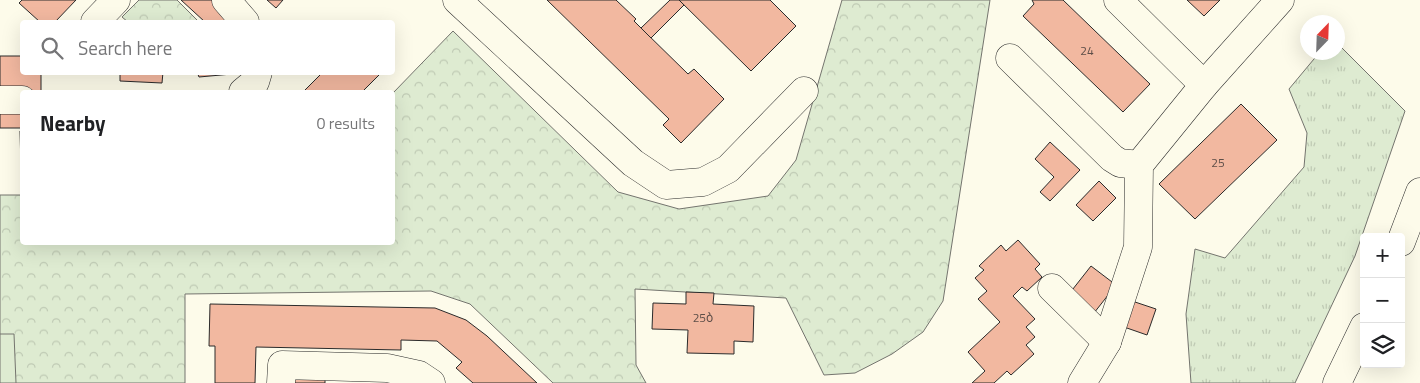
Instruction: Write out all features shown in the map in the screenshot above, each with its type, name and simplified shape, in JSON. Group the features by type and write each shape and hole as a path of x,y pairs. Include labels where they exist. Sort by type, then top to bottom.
{"street":[{"path":"97,20 116,0"},
{"path":"226,0 243,20"},
{"path":"457,0 633,163 666,185 703,182 728,169 804,91"},
{"path":"1082,383 1107,342 1138,247 1139,165 1204,85 1280,0"},
{"path":"1126,3 1204,85"},
{"path":"1010,58 1112,158 1120,163 1139,165"},
{"path":"245,90 255,82 257,75"},
{"path":"0,100 20,100"},
{"path":"1404,233 1420,192"},
{"path":"1052,288 1107,342"},
{"path":"1337,383 1360,335"},
{"path":"281,383 282,366 387,368 419,375 431,383"}],"green space":[{"path":"139,0 177,0 197,20 126,20 122,17"},
{"path":"842,0 990,0 943,301 923,332 892,354 855,373 824,375 786,298 635,289 636,365 646,383 553,383 470,304 431,291 185,294 185,383 0,383 0,195 20,195 20,245 395,245 395,91 453,31 618,192 679,209 768,196 796,160"},
{"path":"1345,51 1405,111 1363,233 1360,233 1360,242 1355,256 1295,383 1191,383 1186,314 1195,249 1225,258 1304,167 1307,133 1289,89 1313,60 1345,60"},
{"path":"0,334 14,334 16,383 0,383"}],"building":[{"path":"22,0 76,0 57,20 38,20 19,3"},
{"path":"181,0 212,0 231,20 203,20"},
{"path":"267,0 283,0 276,8"},
{"path":"547,0 616,0 636,19 634,21 688,74 694,69 724,99 681,143 663,125 669,119"},
{"path":"670,0 679,0 684,5 651,38 641,28"},
{"path":"679,0 770,0 796,26 751,71"},
{"path":"1032,0 1063,0 1150,84 1123,112 1023,16 1034,4"},
{"path":"1187,0 1220,0 1204,16"},
{"path":"0,56 20,56 20,75 41,75 41,90 20,90 20,94 0,95"},
{"path":"120,75 163,75 162,83 120,81"},
{"path":"198,75 221,75 199,77"},
{"path":"320,75 379,75 364,90 305,90"},
{"path":"0,103 20,103 20,128 0,128"},
{"path":"1241,104 1277,140 1195,219 1159,184"},
{"path":"1050,142 1080,170 1050,201 1040,192 1054,177 1035,159"},
{"path":"1099,181 1116,198 1093,221 1076,205"},
{"path":"1018,240 1040,264 1035,269 1042,277 1027,291 1022,287 1013,296 1035,319 1026,327 1035,337 1026,345 1034,354 1011,375 1007,371 994,383 972,383 985,371 968,352 1000,322 978,299 987,291 975,278 984,270 979,266 1001,245 1006,251"},
{"path":"1091,266 1116,285 1094,313 1069,294"},
{"path":"686,292 714,293 713,304 754,306 753,342 734,341 734,354 687,353 688,330 652,329 653,303 686,304"},
{"path":"1132,301 1156,309 1147,335 1124,327"},
{"path":"210,304 435,308 466,320 487,336 537,383 473,383 456,368 462,362 437,341 401,340 401,350 256,347 255,383 215,383 215,346 209,346"},
{"path":"294,376 325,377 325,383 294,383"}]}
